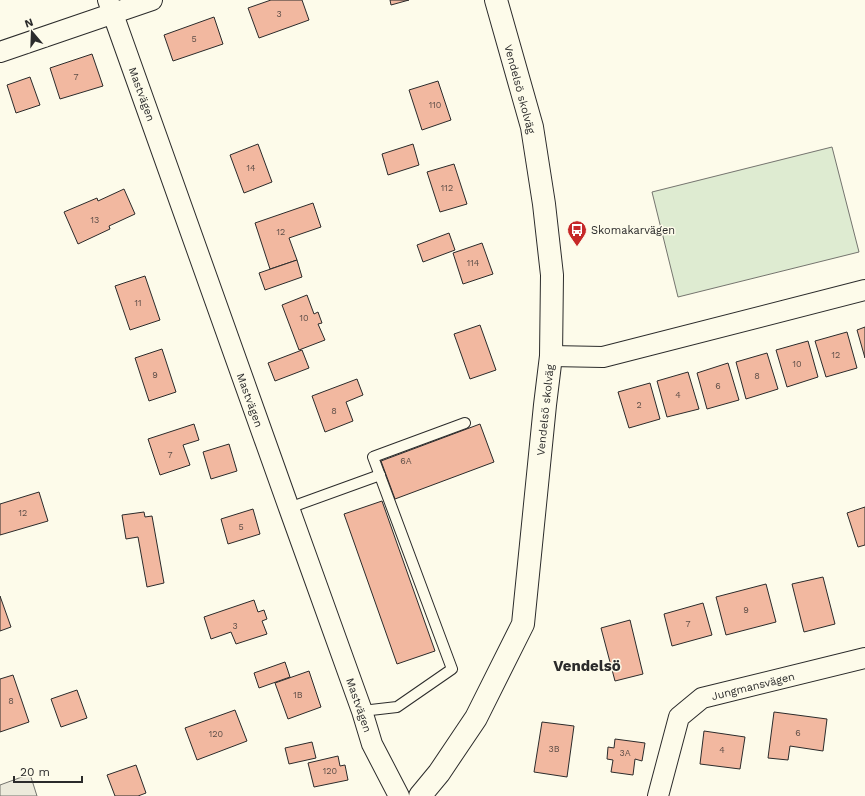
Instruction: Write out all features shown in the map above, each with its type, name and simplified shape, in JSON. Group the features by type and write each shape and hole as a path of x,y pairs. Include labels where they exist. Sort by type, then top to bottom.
{"street":[{"path":"0,52 111,7 152,0"},
{"name":"Vendelsö skolväg","path":"420,796 439,773 476,718 523,624 551,356 552,275 544,204 532,127 496,0"},
{"name":"Mastvägen","path":"111,7 362,710 372,744 399,796"},
{"path":"551,356 603,357 865,290"},
{"name":"Jungmansvägen","path":"658,796 679,717 702,698 865,658"}],"lane":[{"path":"362,710 397,706 452,669 373,457 465,423"},
{"path":"289,508 380,475"}],"green space":[{"path":"832,147 859,252 678,297 652,192"}],"shaded area":[{"path":"30,774 37,796 0,796 0,785"}],"building":[{"path":"271,0 302,0 309,20 259,38 248,8"},
{"path":"390,0 409,0 391,5"},
{"path":"214,17 223,44 173,61 164,35"},
{"path":"92,54 103,86 60,99 50,68"},
{"path":"30,77 40,105 16,113 7,85"},
{"path":"438,81 451,120 422,130 409,90"},
{"path":"258,144 272,182 244,193 230,155"},
{"path":"413,144 419,165 388,175 382,154"},
{"path":"454,164 467,204 440,212 427,172"},
{"path":"124,189 135,214 109,226 110,229 78,244 64,212 97,198 98,201"},
{"path":"313,203 321,227 289,238 297,260 270,269 255,223"},
{"path":"449,233 455,250 423,262 417,245"},
{"path":"482,243 493,274 463,284 453,253"},
{"path":"297,260 302,277 265,290 259,273"},
{"path":"145,276 160,320 130,330 115,286"},
{"path":"307,295 314,314 318,312 322,323 318,324 325,340 299,350 282,305"},
{"path":"480,325 496,370 470,379 454,334"},
{"path":"865,327 865,358 857,330"},
{"path":"847,332 857,368 826,377 815,341"},
{"path":"808,341 818,377 787,387 776,350"},
{"path":"162,349 176,392 149,401 135,358"},
{"path":"302,350 309,368 275,381 268,363"},
{"path":"767,353 778,389 746,399 736,362"},
{"path":"728,363 739,400 707,409 697,373"},
{"path":"688,372 699,409 667,417 657,381"},
{"path":"357,379 363,395 346,402 353,421 325,432 312,396"},
{"path":"650,383 660,419 629,428 618,392"},
{"path":"194,424 199,440 183,445 190,465 160,475 148,439"},
{"path":"480,424 494,462 395,499 381,461"},
{"path":"229,444 237,471 211,479 203,452"},
{"path":"39,492 48,521 0,535 0,504"},
{"path":"382,501 435,651 397,664 344,514"},
{"path":"865,507 865,545 858,547 847,513"},
{"path":"253,509 260,534 228,544 221,519"},
{"path":"144,512 145,517 152,516 164,583 147,587 138,537 126,539 122,515"},
{"path":"823,577 835,624 804,632 792,584"},
{"path":"766,584 776,622 726,635 716,597"},
{"path":"0,596 11,627 0,631"},
{"path":"254,600 258,612 264,610 267,619 262,621 267,634 236,644 231,632 211,639 204,617"},
{"path":"703,603 712,635 672,646 664,614"},
{"path":"630,620 643,674 615,681 601,628"},
{"path":"285,662 290,677 259,688 254,673"},
{"path":"309,671 321,707 288,719 275,683"},
{"path":"13,675 29,722 0,732 0,679"},
{"path":"77,690 87,718 61,727 51,699"},
{"path":"235,710 247,741 197,760 185,728"},
{"path":"774,712 827,719 823,751 790,746 788,760 768,758"},
{"path":"542,722 574,726 567,777 534,772"},
{"path":"704,731 745,737 740,769 700,764"},
{"path":"615,739 645,743 642,761 635,759 633,775 611,772 613,760 607,759 608,747 614,748"},
{"path":"312,742 316,758 289,764 285,748"},
{"path":"338,756 340,766 345,765 348,780 314,787 308,763"},
{"path":"136,765 146,793 138,796 115,796 107,775"}],"place":[{"name":"Skomakarvägen","path":"577,247"}],"district":[{"name":"Vendelsö","path":"587,666"}]}
